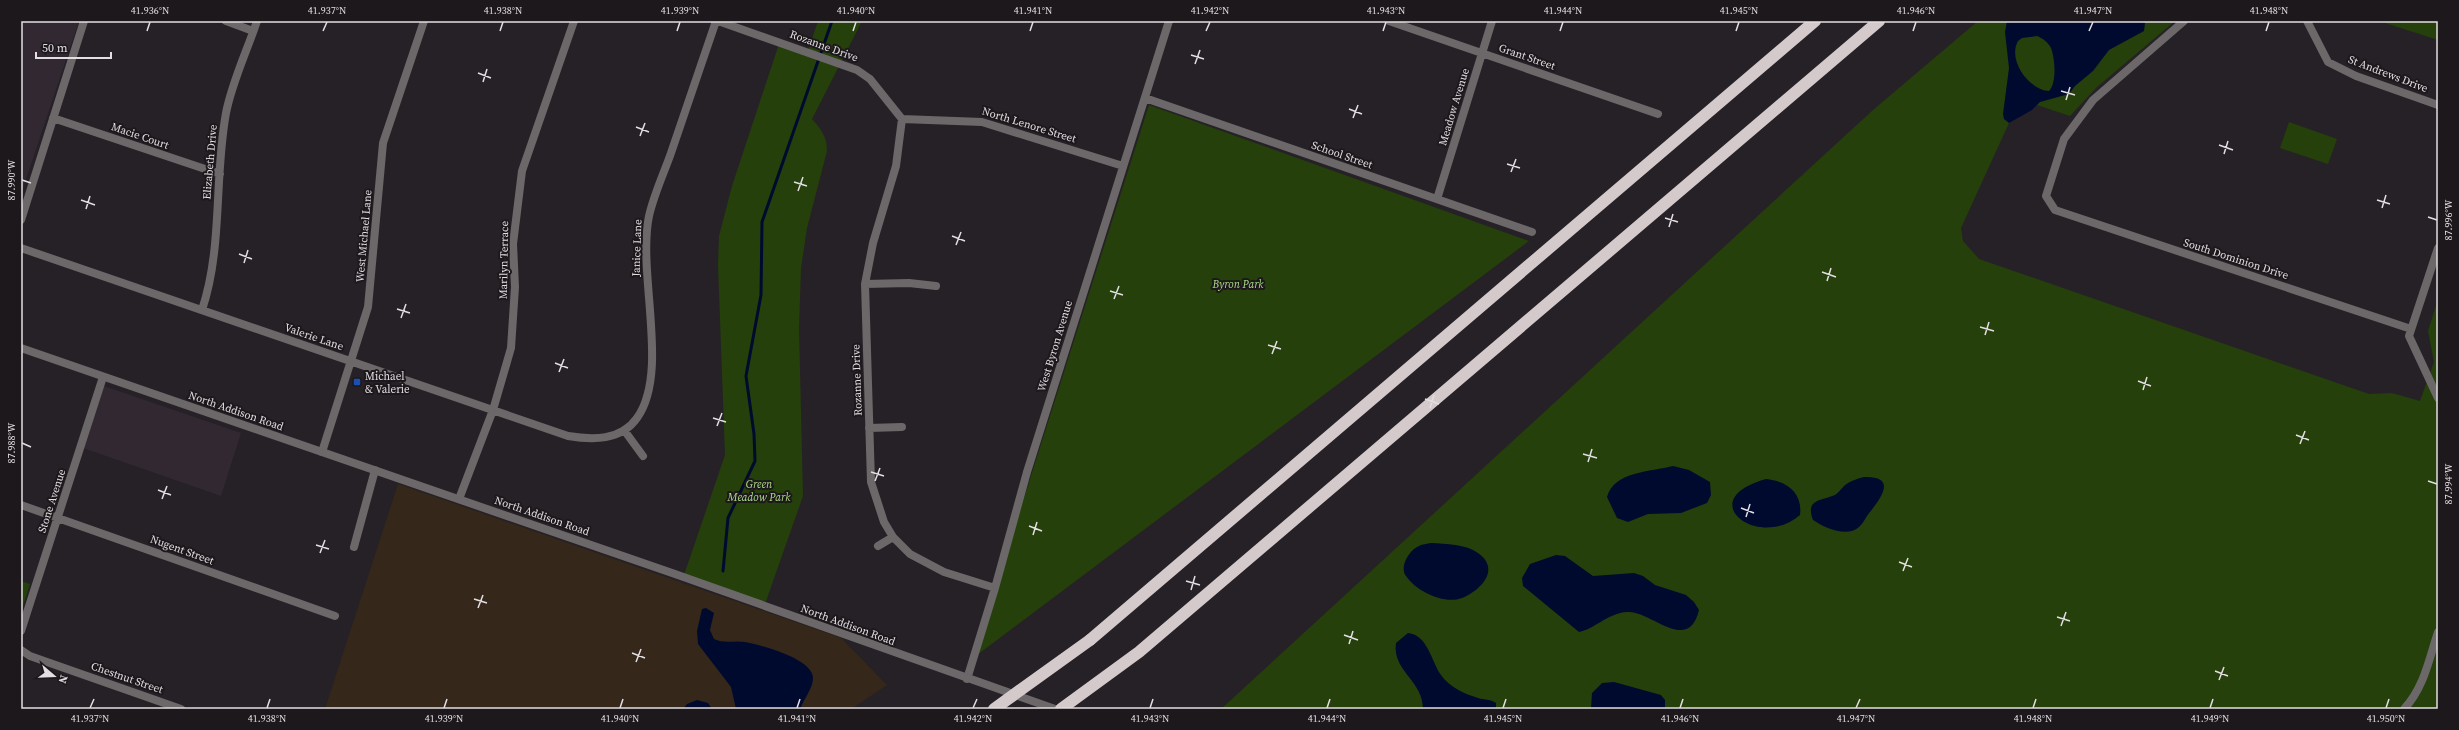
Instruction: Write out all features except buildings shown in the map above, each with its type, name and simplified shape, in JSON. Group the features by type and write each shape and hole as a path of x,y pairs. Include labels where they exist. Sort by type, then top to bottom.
{"highway":[{"path":"994,709 1090,640 1815,21"},
{"path":"1061,709 1139,652 1879,21"}],"street":[{"path":"21,220 84,21"},
{"path":"226,21 254,31"},
{"name":"Elizabeth Drive","path":"202,310 208,294 226,114 257,21"},
{"name":"West Michael Lane","path":"322,452 368,307 383,143 424,21"},
{"name":"Marilyn Terrace","path":"459,499 493,410 506,370 513,335 515,287 513,244 519,182 574,21"},
{"name":"Rozanne Drive","path":"717,21 823,56 857,70 870,79 902,119 896,166 873,243 865,284 871,482 876,503 893,537 910,554 926,564 944,572 996,588"},
{"name":"Janice Lane","path":"602,439 624,430 636,419 646,400 651,382 652,352 646,271 649,216 717,21"},
{"name":"Grant Street","path":"1389,21 1658,114"},
{"name":"Meadow Avenue","path":"1437,199 1492,21"},
{"name":"South Dominion Drive","path":"2184,21 2093,100 2064,139 2046,196 2055,210 2410,333"},
{"name":"St Andrews Drive","path":"2307,21 2328,62 2356,76 2438,105"},
{"name":"West Byron Avenue","path":"967,679 996,588 1027,472 1145,98 1167,22"},
{"name":"School Street","path":"1145,98 1532,232"},
{"name":"Macie Court","path":"54,118 220,174"},
{"name":"North Lenore Street","path":"902,119 982,122 1123,166"},
{"name":"Valerie Lane","path":"21,248 568,436 602,439"},
{"path":"2438,248 2410,333 2438,398"},
{"path":"865,284 909,282 936,286"},
{"name":"North Addison Road","path":"21,348 459,499 1055,709"},
{"name":"Stone Avenue","path":"21,631 103,377"},
{"name":"Rozanne Drive","path":"869,428 902,427"},
{"path":"624,430 643,456"},
{"path":"354,548 375,470"},
{"name":"Nugent Street","path":"21,505 335,616"},
{"path":"878,546 893,537"},
{"path":"2404,709 2414,698 2422,682 2438,632"},
{"name":"Chestnut Street","path":"21,650 30,656 181,709"}],"shaded area":[{"path":"21,21 79,21 21,194"},
{"path":"98,384 241,433 221,496 83,448"},
{"path":"398,484 841,638 887,685 851,709 325,709"}],"green space":[{"name":"Green Meadow Park","path":"818,21 862,21 812,119 823,134 827,151 807,228 801,268 799,329 803,496 765,604 684,575 725,455 718,265 719,236 732,186 779,44 807,54"},
{"path":"1978,21 2175,21 2097,87 2070,116 2037,105 2009,123 1961,228 1963,241 1979,259 2369,394 2392,393 2420,401 2434,362 2428,331 2438,299 2438,709 1221,709 1873,110"},
{"path":"2379,21 2438,21 2438,40"},
{"name":"Byron Park","path":"1149,105 1529,241 973,658"},
{"path":"2289,122 2337,139 2328,164 2280,148"},
{"path":"21,581 30,584 21,612"}],"water":[{"path":"2007,21 2143,21 2145,23 2144,31 2109,50 2093,71 2075,86 2069,94 2040,102 2032,110 2009,123 2004,119 2003,114 2009,68 2005,32","holes":["2037,36 2045,40 2050,46 2054,58 2054,77 2052,87 2049,91 2035,86 2028,80 2022,73 2016,57 2015,49 2018,41 2022,38"]},
{"path":"1673,466 1689,470 1710,482 1711,495 1707,503 1681,513 1648,514 1628,522 1617,518 1607,497 1611,488 1617,482 1634,474"},
{"path":"1864,477 1880,480 1883,483 1884,488 1879,500 1859,527 1848,532 1842,532 1830,529 1813,520 1811,508 1813,504 1835,495 1844,486 1856,479"},
{"path":"1766,479 1781,482 1787,485 1796,494 1799,500 1800,515 1784,525 1767,528 1751,525 1740,518 1733,509 1734,499 1744,488"},
{"path":"1431,543 1462,546 1478,553 1485,560 1488,566 1488,573 1481,585 1469,595 1455,600 1439,598 1416,587 1406,576 1404,572 1404,564 1415,548 1420,545"},
{"path":"1556,555 1565,556 1593,576 1634,573 1643,576 1655,585 1686,595 1694,602 1699,610 1694,623 1686,629 1678,630 1637,613 1627,612 1614,615 1591,628 1579,632 1523,586 1522,578 1530,564"},
{"path":"706,608 714,613 710,630 714,639 722,641 745,642 762,646 796,659 811,671 813,678 812,686 800,709 736,709 731,687 698,644 697,631 702,609"},
{"path":"1408,633 1415,635 1425,643 1441,675 1448,683 1458,690 1496,703 1496,709 1423,709 1422,699 1418,690 1403,669 1396,653 1396,643"},
{"path":"1614,682 1661,695 1665,700 1665,709 1591,709 1592,693 1602,683"},
{"path":"697,700 708,703 712,709 683,709 687,704"}],"waterway":[{"path":"723,571 728,518 755,461 754,434 746,376 761,295 762,222 832,21"}],"place":[{"name":"Michael & Valerie","path":"357,382"}]}
